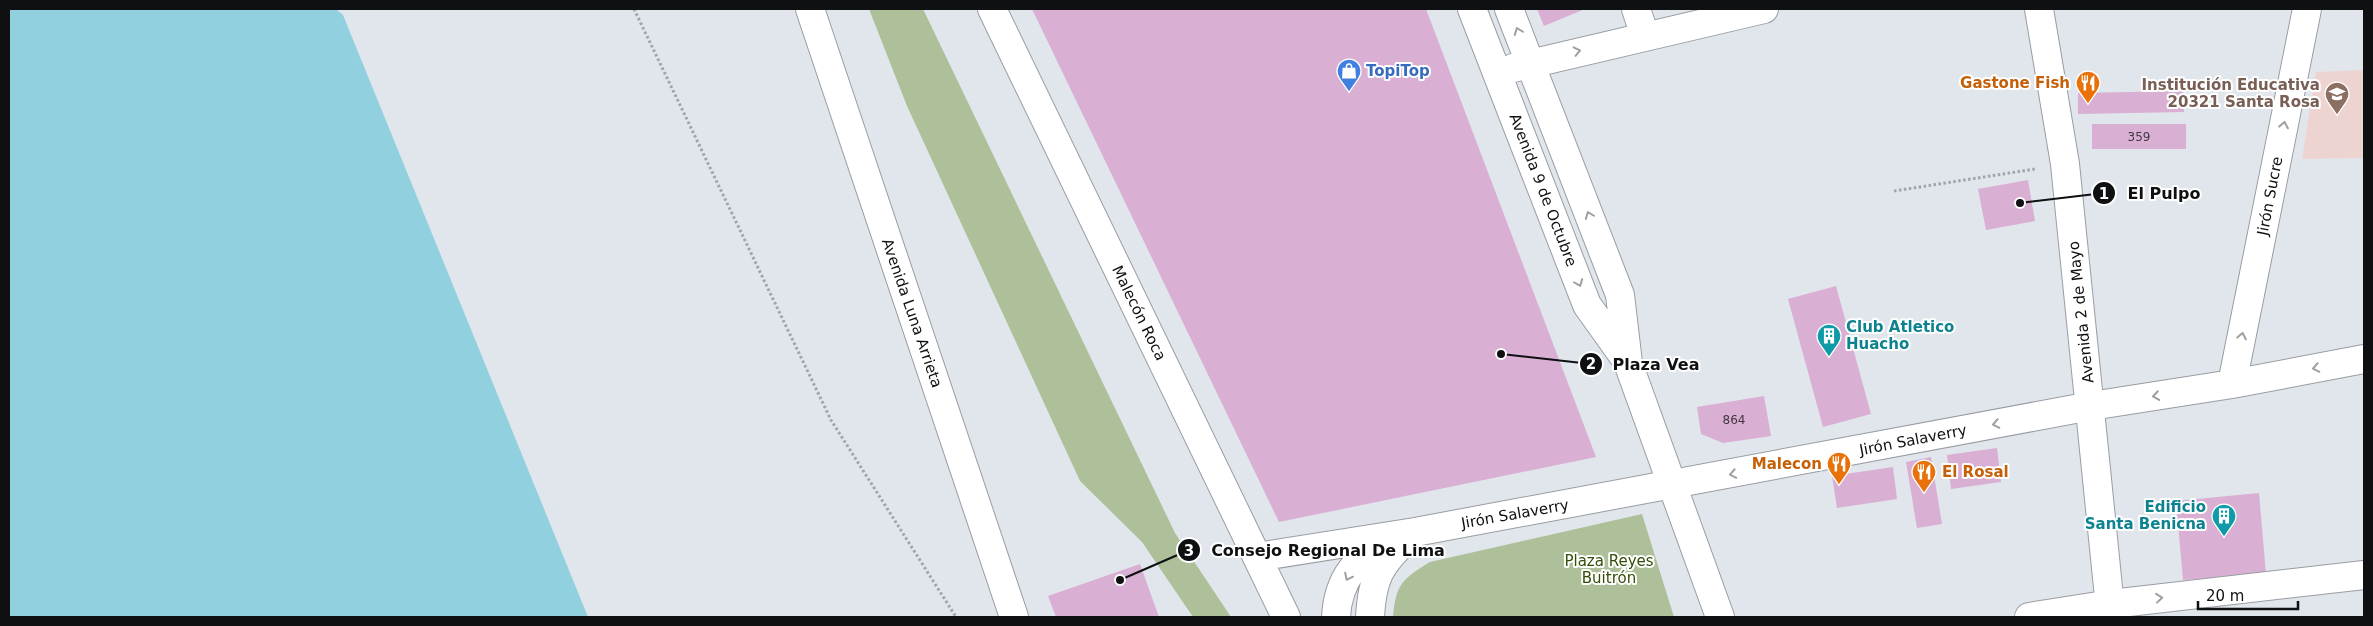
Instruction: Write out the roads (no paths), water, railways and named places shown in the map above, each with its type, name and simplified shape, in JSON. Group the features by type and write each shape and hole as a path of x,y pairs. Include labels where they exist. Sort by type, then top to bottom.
{"street":[{"name":"Avenida Luna Arrieta","path":"810,9 1014,617"},
{"name":"Malecón Roca","path":"992,9 1286,617"},
{"name":"Avenida 9 de Octubre","path":"1472,9 1587,305 1628,363"},
{"name":"Avenida 9 de Octubre","path":"1509,9 1620,295 1628,363 1720,617"},
{"path":"1636,9 1645,36"},
{"path":"1497,72 1530,62 1764,9"},
{"name":"Avenida 2 de Mayo","path":"2040,9 2065,164 2111,610"},
{"name":"Jirón Sucre","path":"2232,384 2307,9"},
{"name":"Jirón Salaverry","path":"1415,532 2091,406 2232,384 2364,359"},
{"path":"1257,557 1415,532"},
{"path":"1336,617 1337,600 1351,570 1373,548 1415,532"},
{"path":"1370,617 1371,591 1387,557 1415,532"},
{"path":"2029,617 2111,610 2364,575"}],"water":[{"path":"9,9 336,9 343,15 588,617 9,617"}],"place":[{"name":"TopiTop","path":"1349,92"},
{"name":"Gastone Fish","path":"2088,104"},
{"name":"Institución Educativa 20321 Santa Rosa","path":"2337,115"},
{"name":"El Pulpo","path":"2020,203"},
{"name":"Plaza Vea","path":"1501,354"},
{"name":"Club Atletico Huacho","path":"1829,357"},
{"name":"Malecon","path":"1839,485"},
{"name":"El Rosal","path":"1924,493"},
{"name":"Edificio Santa Benicna","path":"2224,537"},
{"name":"Consejo Regional De Lima","path":"1120,580"}],"park label":[{"name":"Plaza Reyes Buitrón","path":"1609,570"}]}
